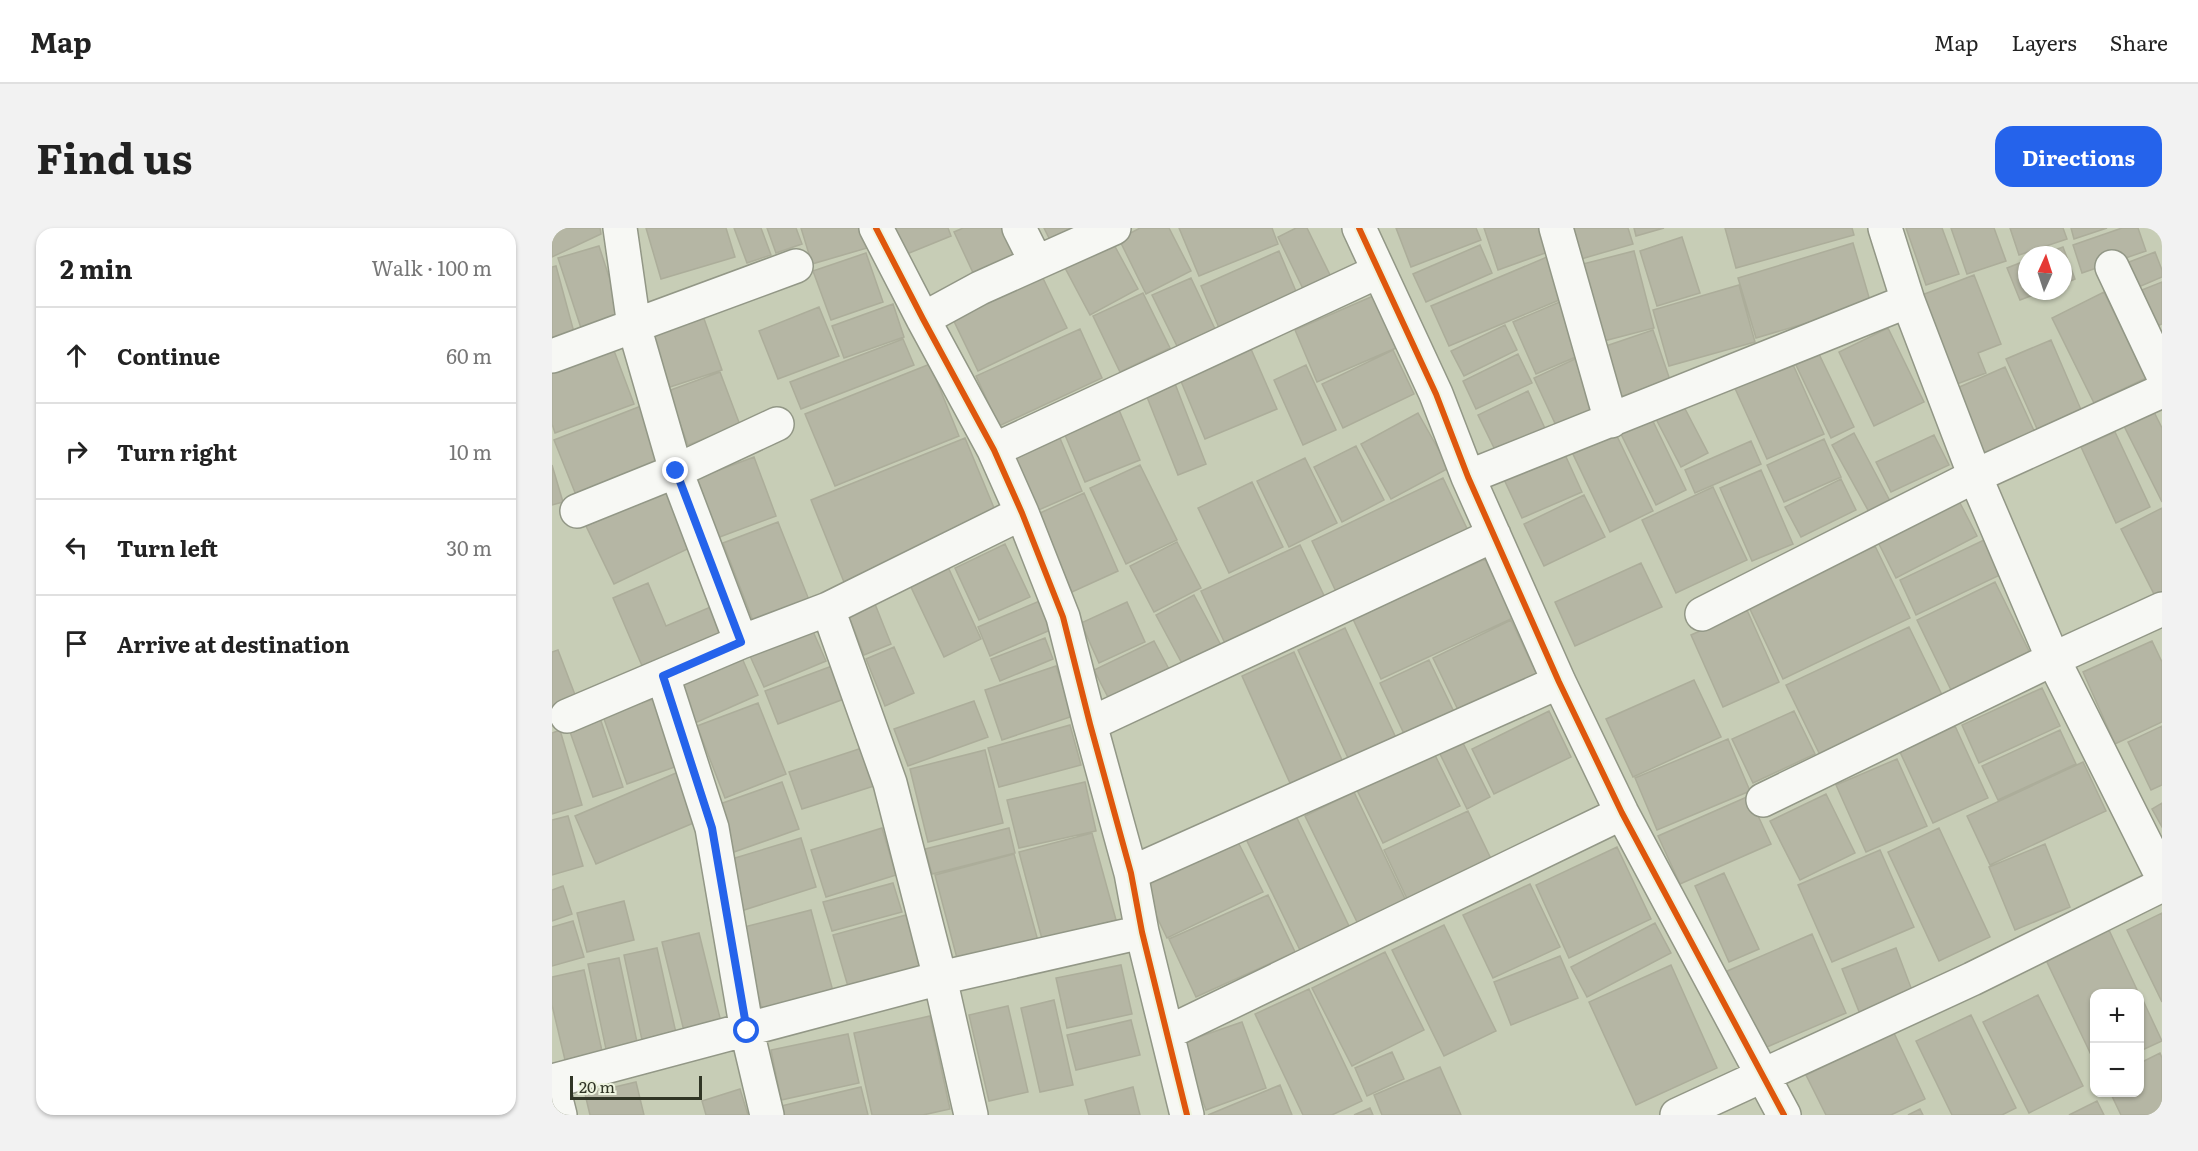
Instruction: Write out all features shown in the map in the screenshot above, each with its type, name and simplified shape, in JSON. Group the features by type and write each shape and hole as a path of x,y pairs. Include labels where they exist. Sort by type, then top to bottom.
{"street":[{"path":"620,228 634,326 676,471 741,642"},
{"path":"876,228 994,450 1022,513 1063,617 1131,873 1142,932 1187,1115"},
{"path":"1019,228 1036,262"},
{"path":"923,319 980,288 1114,228"},
{"path":"1359,228 1377,272 1436,394 1468,477 1559,682 1622,813 1784,1115"},
{"path":"1556,228 1611,421"},
{"path":"1886,228 1908,301 1975,476 2053,659 2162,876"},
{"path":"552,356 796,266"},
{"path":"2112,267 2162,374"},
{"path":"994,450 1377,272"},
{"path":"1468,477 1908,301"},
{"path":"1702,614 1975,476 2162,390"},
{"path":"577,511 676,471 777,424"},
{"path":"567,716 741,642 828,609 1022,513"},
{"path":"1090,724 1494,534"},
{"path":"828,609 890,783 940,978 971,1115"},
{"path":"1763,800 2053,659 2162,609"},
{"path":"663,676 712,828 747,1031 767,1115"},
{"path":"1131,873 1559,682"},
{"path":"1167,1033 1622,813"},
{"path":"1677,1115 1972,979 2162,885"},
{"path":"560,1115 552,1082 940,978 1142,932"}],"building":[{"path":"552,228 600,228 601,234 552,257"},
{"path":"646,228 726,228 735,257 661,279"},
{"path":"734,228 761,228 771,255 747,263"},
{"path":"767,228 796,228 802,244 776,253"},
{"path":"801,228 861,228 867,248 812,264"},
{"path":"891,228 948,228 951,236 902,256"},
{"path":"963,228 1008,228 1021,257 975,277 954,232"},
{"path":"1044,228 1085,228 1051,242"},
{"path":"1140,228 1169,228 1191,271 1146,294 1119,239"},
{"path":"1179,228 1272,228 1278,244 1199,276"},
{"path":"1296,228 1307,228 1333,281 1306,295 1278,237"},
{"path":"1396,228 1476,228 1481,240 1411,267"},
{"path":"1484,228 1540,228 1548,252 1498,270"},
{"path":"1572,228 1628,228 1633,244 1581,259"},
{"path":"1634,228 1664,228 1636,236"},
{"path":"1725,228 1852,228 1854,235 1736,268"},
{"path":"1906,228 1942,228 1959,274 1926,285"},
{"path":"1951,228 1994,228 2006,261 1967,274"},
{"path":"2010,228 2063,228 2067,239 2046,246 2018,246 2018,252"},
{"path":"2071,228 2107,228 2074,239"},
{"path":"2122,228 2138,228 2146,251 2082,273 2073,245"},
{"path":"1682,237 1700,293 1657,306 1640,251"},
{"path":"1112,241 1138,289 1090,315 1064,266"},
{"path":"1853,243 1871,304 1756,338 1738,278"},
{"path":"1480,245 1492,273 1426,302 1413,274"},
{"path":"599,246 622,317 582,331 558,258"},
{"path":"1279,251 1298,296 1220,330 1201,286"},
{"path":"1634,251 1654,328 1600,342 1579,265"},
{"path":"2155,252 2162,270 2162,277 2134,289 2124,264"},
{"path":"866,253 883,302 831,320 813,271"},
{"path":"1547,257 1564,298 1449,346 1431,306"},
{"path":"2018,264 2018,295 2007,268"},
{"path":"556,266 575,336 552,342 552,267"},
{"path":"1039,270 1067,328 978,371 950,313"},
{"path":"1974,275 2001,344 1978,353 1986,373 1957,384 1922,295"},
{"path":"1191,278 1215,329 1177,346 1152,295"},
{"path":"2162,282 2162,324 2157,326 2142,290"},
{"path":"1739,285 1755,342 1669,366 1653,310"},
{"path":"2104,292 2146,378 2094,403 2052,318"},
{"path":"1143,293 1170,348 1120,372 1093,316"},
{"path":"1373,296 1396,348 1317,382 1295,330"},
{"path":"1562,301 1585,353 1536,374 1513,322"},
{"path":"893,304 904,337 844,358 832,326"},
{"path":"819,307 839,356 778,379 759,331"},
{"path":"702,313 722,370 670,387 649,331"},
{"path":"1505,325 1517,350 1464,376 1451,351"},
{"path":"1888,328 1924,402 1874,426 1839,352"},
{"path":"1080,329 1102,378 999,426 976,376"},
{"path":"1653,330 1670,380 1617,398 1600,348"},
{"path":"903,339 914,365 801,409 790,382"},
{"path":"2051,340 2082,412 2038,431 2006,359"},
{"path":"613,348 634,404 555,433 552,424 552,371"},
{"path":"1251,349 1277,409 1205,439 1180,379"},
{"path":"1393,350 1414,394 1343,428 1322,384"},
{"path":"1818,352 1854,427 1831,438 1795,363"},
{"path":"1518,354 1532,383 1476,409 1463,381"},
{"path":"1575,359 1600,414 1559,432 1534,378"},
{"path":"1791,360 1824,434 1767,459 1733,384"},
{"path":"930,364 959,436 835,486 805,414"},
{"path":"1306,365 1336,430 1303,445 1274,380"},
{"path":"2005,367 2035,433 1984,455 1955,389"},
{"path":"720,372 740,425 688,445 668,391"},
{"path":"1174,381 1206,464 1178,475 1145,392"},
{"path":"1528,391 1547,433 1498,456 1478,415"},
{"path":"1682,403 1708,453 1681,467 1655,417"},
{"path":"1117,405 1140,460 1085,482 1062,428"},
{"path":"641,406 663,462 576,495 554,440"},
{"path":"2154,412 2162,428 2162,502 2124,426"},
{"path":"1418,413 1449,468 1391,499 1361,444"},
{"path":"1650,415 1686,490 1656,505 1619,430"},
{"path":"1057,431 1082,491 1034,512 1009,451"},
{"path":"1615,432 1653,511 1610,532 1572,452"},
{"path":"2115,432 2150,507 2116,523 2081,447"},
{"path":"1854,433 1890,501 1869,512 1832,445"},
{"path":"1934,435 1949,465 1891,492 1876,462"},
{"path":"965,438 999,520 844,582 811,500"},
{"path":"1824,439 1841,477 1784,502 1767,465"},
{"path":"1751,441 1761,464 1695,493 1685,470"},
{"path":"1356,446 1384,500 1342,522 1314,467"},
{"path":"1562,448 1582,492 1522,518 1502,475"},
{"path":"754,457 776,516 717,538 695,479"},
{"path":"1305,458 1337,523 1289,547 1257,481"},
{"path":"552,465 563,502 552,505"},
{"path":"1140,465 1177,540 1126,564 1090,488"},
{"path":"1761,470 1793,544 1752,561 1720,488"},
{"path":"1443,478 1471,537 1340,600 1312,541"},
{"path":"1841,479 1856,510 1801,537 1785,507"},
{"path":"1252,482 1283,547 1229,573 1198,508"},
{"path":"669,487 696,545 614,584 586,526"},
{"path":"1713,487 1747,560 1676,593 1642,520"},
{"path":"1084,493 1118,571 1072,592 1038,514"},
{"path":"1584,495 1605,537 1544,566 1524,524"},
{"path":"1959,501 1977,536 1896,578 1878,542"},
{"path":"2162,508 2162,598 2157,600 2121,529"},
{"path":"778,522 811,605 755,626 723,543"},
{"path":"1984,540 2000,575 1916,615 1900,580"},
{"path":"1177,542 1201,588 1154,612 1130,566"},
{"path":"1005,544 1030,597 979,620 955,568"},
{"path":"1300,545 1328,604 1228,650 1201,591"},
{"path":"1875,546 1910,618 1783,679 1749,607"},
{"path":"1485,559 1513,618 1381,679 1353,619"},
{"path":"1641,563 1662,607 1575,646 1555,602"},
{"path":"948,567 981,639 944,657 910,585"},
{"path":"1995,582 2030,653 1952,692 1917,620"},
{"path":"648,583 666,626 713,606 725,633 643,668 613,598"},
{"path":"1194,595 1223,649 1185,669 1156,615"},
{"path":"1042,600 1055,628 990,656 978,627"},
{"path":"1127,602 1145,642 1099,663 1081,623"},
{"path":"875,604 891,644 864,655 848,614"},
{"path":"1747,610 1779,682 1723,707 1691,635"},
{"path":"1511,620 1537,675 1459,712 1433,658"},
{"path":"1909,627 1943,697 1820,755 1786,685"},
{"path":"1345,628 1396,738 1349,760 1298,650"},
{"path":"812,629 826,661 764,687 750,656"},
{"path":"1045,638 1053,659 1000,681 991,659"},
{"path":"1154,641 1171,673 1111,703 1094,670"},
{"path":"2152,641 2162,662 2162,722 2115,744 2083,672"},
{"path":"894,647 914,693 885,706 866,659"},
{"path":"558,650 577,700 552,709 552,652"},
{"path":"1294,652 1346,769 1294,792 1242,676"},
{"path":"742,658 758,695 695,723 679,686"},
{"path":"1429,660 1455,714 1406,738 1380,683"},
{"path":"832,666 844,699 778,724 765,691"},
{"path":"1056,666 1073,716 1002,740 985,690"},
{"path":"1694,680 1721,737 1633,777 1606,719"},
{"path":"2042,688 2060,726 1979,763 1962,725"},
{"path":"660,697 683,764 627,784 603,716"},
{"path":"974,701 988,737 908,766 894,729"},
{"path":"758,703 786,774 725,798 697,726"},
{"path":"1549,711 1571,757 1494,794 1472,749"},
{"path":"1794,711 1815,754 1753,783 1732,739"},
{"path":"600,718 623,787 593,797 569,729"},
{"path":"1070,725 1081,765 999,787 988,748"},
{"path":"1955,726 1988,798 1933,823 1900,752"},
{"path":"2162,726 2162,785 2151,790 2128,742"},
{"path":"560,730 582,805 552,814 552,733"},
{"path":"2060,730 2076,764 1998,800 1982,766"},
{"path":"1728,739 1750,791 1657,830 1635,778"},
{"path":"1462,741 1490,797 1467,809 1439,752"},
{"path":"1431,747 1460,806 1383,843 1354,784"},
{"path":"862,748 874,786 802,809 789,772"},
{"path":"985,750 1003,823 928,842 910,769"},
{"path":"1897,759 1927,826 1866,852 1836,785"},
{"path":"2083,762 2106,811 1990,865 1967,816"},
{"path":"683,770 703,819 596,864 575,816"},
{"path":"782,782 799,829 734,852 717,805"},
{"path":"1085,782 1096,831 1019,848 1007,800"},
{"path":"1354,792 1407,903 1359,926 1305,816"},
{"path":"1826,794 1855,853 1800,880 1770,821"},
{"path":"1749,796 1771,844 1680,884 1658,836"},
{"path":"2162,803 2162,827 2152,809"},
{"path":"1468,811 1493,863 1409,903 1384,850"},
{"path":"568,816 583,866 552,875 552,820"},
{"path":"1296,816 1349,926 1300,950 1246,839"},
{"path":"882,828 896,875 826,897 811,850"},
{"path":"1009,828 1015,853 932,874 925,849"},
{"path":"1939,828 1990,937 1939,961 1888,852"},
{"path":"1092,833 1116,920 1042,939 1019,852"},
{"path":"801,838 816,887 741,911 725,861"},
{"path":"1237,840 1263,892 1167,938 1142,886"},
{"path":"2045,844 2070,907 2015,930 1989,867"},
{"path":"1617,847 1651,919 1569,958 1536,885"},
{"path":"1880,850 1914,927 1832,962 1798,885"},
{"path":"1014,854 1038,941 958,962 935,875"},
{"path":"1724,873 1759,949 1729,962 1695,886"},
{"path":"893,883 902,912 832,931 823,902"},
{"path":"1530,884 1560,947 1493,978 1463,915"},
{"path":"563,886 572,914 552,921 552,890"},
{"path":"1268,895 1295,952 1196,997 1169,939"},
{"path":"624,901 634,940 587,952 577,913"},
{"path":"811,910 834,995 763,1013 740,928"},
{"path":"2162,913 2162,1002 2127,930"},
{"path":"906,915 922,969 849,990 833,935"},
{"path":"573,921 584,957 552,966 552,927"},
{"path":"1655,923 1671,953 1587,997 1571,967"},
{"path":"1444,925 1496,1031 1444,1056 1392,950"},
{"path":"2109,930 2137,989 2090,989 2090,1053 2046,960"},
{"path":"699,933 721,1022 684,1031 662,942"},
{"path":"1812,934 1846,1013 1760,1050 1725,972"},
{"path":"657,948 676,1033 642,1040 624,955"},
{"path":"1896,948 1913,993 1860,1014 1842,969"},
{"path":"1385,952 1424,1030 1352,1066 1312,988"},
{"path":"1560,956 1578,998 1511,1025 1494,982"},
{"path":"619,958 637,1042 606,1049 588,964"},
{"path":"1121,965 1132,1014 1067,1028 1056,978"},
{"path":"1671,965 1717,1068 1636,1105 1589,1002"},
{"path":"584,970 602,1051 565,1060 552,1005 552,977"},
{"path":"1309,989 1362,1101 1332,1115 1303,1115 1255,1014"},
{"path":"2038,995 2083,1086 2029,1113 1983,1022"},
{"path":"1054,1000 1073,1085 1040,1092 1021,1008"},
{"path":"2144,1003 2162,1041 2144,1049"},
{"path":"1008,1006 1028,1092 989,1101 969,1015"},
{"path":"1971,1015 2016,1108 2002,1115 1952,1115 1916,1041"},
{"path":"930,1016 950,1109 923,1115 872,1115 854,1033"},
{"path":"1131,1020 1140,1055 1076,1070 1067,1035"},
{"path":"1242,1022 1266,1088 1206,1110 1181,1043"},
{"path":"1894,1033 1925,1099 1891,1115 1826,1115 1806,1075"},
{"path":"848,1034 859,1083 781,1100 771,1050"},
{"path":"1392,1052 1404,1079 1367,1096 1355,1068"},
{"path":"2160,1053 2162,1058 2162,1115 2121,1115 2112,1097 2144,1097 2144,1061"},
{"path":"1440,1067 1461,1115 1382,1115 1374,1095"},
{"path":"636,1082 644,1115 590,1115 585,1094"},
{"path":"1280,1085 1292,1115 1208,1115"},
{"path":"861,1087 868,1115 783,1115 781,1106"},
{"path":"1133,1087 1140,1115 1089,1115 1085,1100"},
{"path":"740,1089 748,1115 706,1115 702,1101"},
{"path":"2097,1101 2104,1115 2069,1115"},
{"path":"1370,1108 1373,1115 1354,1115"},
{"path":"1920,1109 1923,1115 1908,1115"}],"cycle path":[{"path":"876,228 994,450 1022,513 1063,617 1131,873 1142,932 1187,1115"},
{"path":"1359,228 1436,394 1468,477 1559,682 1622,813 1784,1115"}],"route":[{"path":"676,471 741,642 663,676 712,828 747,1031"}]}
